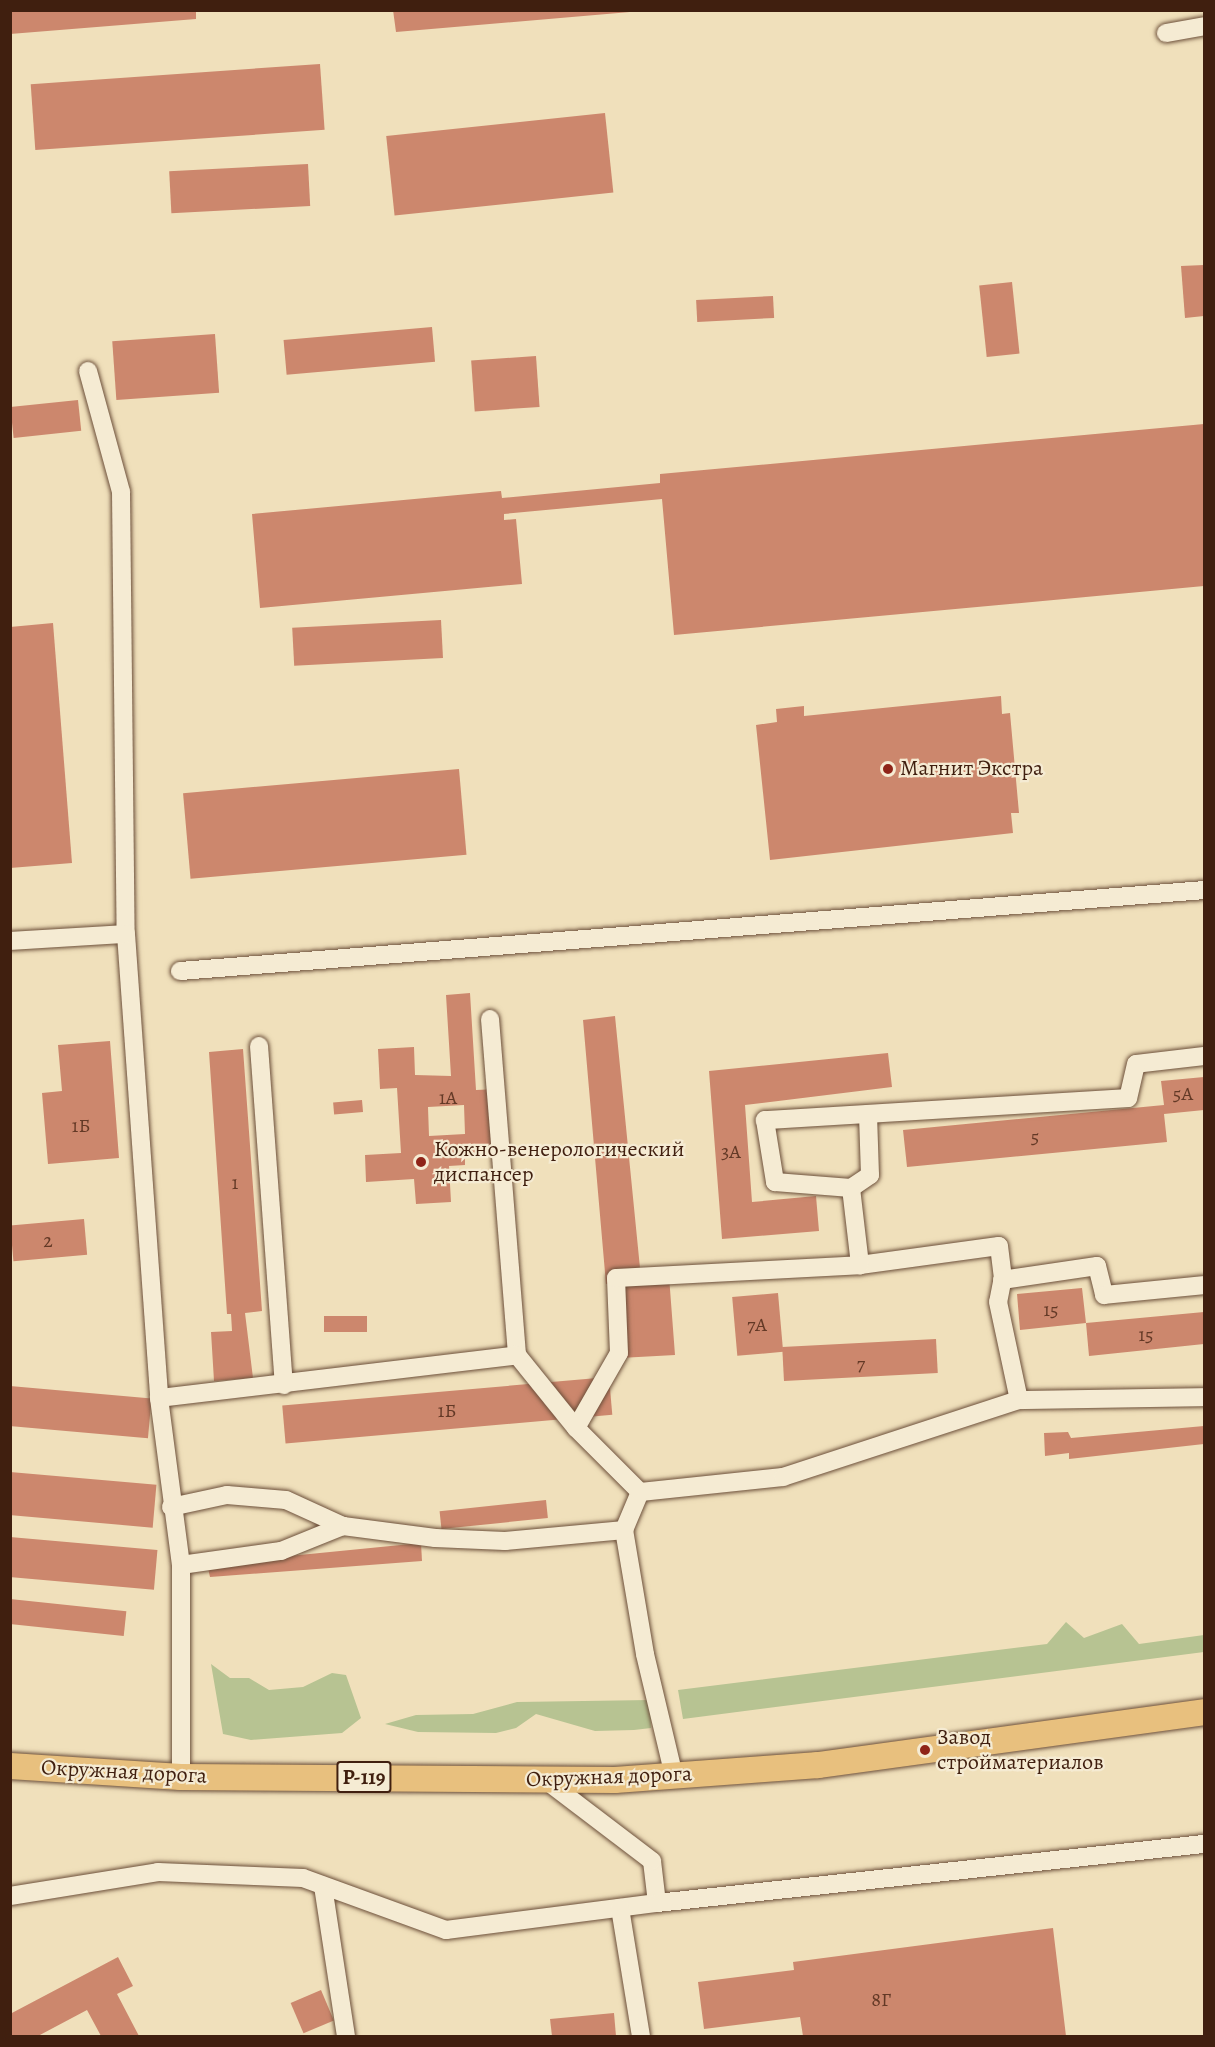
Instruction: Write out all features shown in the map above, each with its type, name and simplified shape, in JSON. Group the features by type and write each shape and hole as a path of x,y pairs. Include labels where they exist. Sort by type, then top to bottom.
{"highway":[{"name":"Окружная дорога","path":"10,1766 181,1777 547,1781 674,1776 818,1765 1204,1712"}],"lane":[{"path":"1166,33 1204,26"},
{"path":"88,371 121,492 126,934 159,1398 171,1507 181,1565 181,1777"},
{"path":"180,971 1204,890"},
{"path":"10,941 126,934"},
{"path":"490,1020 517,1355 576,1428 640,1492"},
{"path":"259,1046 284,1385"},
{"path":"868,1114 870,1175 850,1188 775,1182 765,1120 1128,1098 1136,1064 1204,1056"},
{"path":"850,1188 860,1265"},
{"path":"576,1428 619,1353 616,1278 860,1265 999,1246 1002,1280 998,1302 1019,1400"},
{"path":"1002,1280 1097,1266 1104,1295 1204,1284"},
{"path":"159,1398 284,1385 517,1355"},
{"path":"640,1492 783,1477 1019,1400 1204,1397"},
{"path":"640,1492 624,1530 645,1654 674,1776"},
{"path":"171,1507 227,1495 286,1500 343,1526 435,1539 506,1541 624,1530"},
{"path":"181,1565 281,1551 343,1526"},
{"path":"547,1781 652,1861 657,1904"},
{"path":"10,1896 158,1872 303,1878 446,1930 620,1908 1204,1844"},
{"path":"323,1886 346,2037"},
{"path":"620,1908 641,2037"}],"green space":[{"path":"1066,1622 1084,1638 1122,1624 1139,1644 1204,1635 1204,1652 683,1719 678,1690 1047,1644"},
{"path":"211,1664 230,1678 249,1678 269,1690 303,1687 332,1673 346,1675 361,1718 342,1733 251,1740 223,1734"},
{"path":"650,1700 651,1728 634,1730 595,1731 536,1714 516,1728 496,1733 418,1732 385,1724 416,1715 473,1714 517,1702"}],"building":[{"path":"10,10 196,10 196,19 10,34"},
{"path":"393,10 630,10 630,12 396,32"},
{"path":"320,64 325,130 35,150 31,84"},
{"path":"605,113 613,193 395,216 386,136"},
{"path":"308,164 310,206 171,213 169,171"},
{"path":"1204,265 1204,316 1185,318 1181,266"},
{"path":"1012,282 1020,354 987,357 979,285"},
{"path":"773,296 774,318 697,322 696,300"},
{"path":"432,327 435,362 287,375 284,340"},
{"path":"215,334 219,393 116,400 112,341"},
{"path":"536,356 540,407 475,411 471,361"},
{"path":"78,400 81,431 14,438 10,407"},
{"path":"1204,424 1204,586 674,635 662,499 504,514 504,520 516,519 522,584 260,608 252,514 501,491 502,498 660,483 660,474"},
{"path":"441,620 443,658 294,666 292,628"},
{"path":"53,623 72,863 10,868 10,627"},
{"name":"Магнит Экстра","path":"1001,696 1002,714 1010,713 1019,813 1011,813 1013,833 770,860 756,725 777,722 776,709 804,706 804,716"},
{"path":"459,769 466,855 191,879 183,793"},
{"path":"470,993 476,1090 497,1089 509,1151 465,1153 465,1165 449,1166 451,1202 416,1204 414,1179 366,1182 365,1155 401,1153 397,1088 380,1089 378,1049 414,1047 415,1075 451,1076 446,995","holes":["464,1105 465,1134 429,1136 428,1107"]},
{"path":"615,1016 641,1278 669,1276 675,1355 620,1358 614,1283 606,1284 583,1020"},
{"path":"110,1041 119,1158 48,1164 42,1093 62,1091 58,1045"},
{"path":"243,1049 262,1311 245,1313 253,1378 214,1381 211,1332 232,1331 231,1314 227,1314 209,1052"},
{"path":"888,1053 892,1087 745,1105 752,1202 816,1196 819,1231 722,1239 709,1071"},
{"path":"1204,1077 1204,1110 1164,1114 1167,1142 907,1167 903,1130 1164,1105 1161,1081"},
{"path":"362,1100 363,1112 334,1114 333,1103"},
{"path":"84,1219 87,1255 13,1261 10,1225"},
{"path":"1082,1288 1086,1323 1020,1330 1017,1294"},
{"path":"778,1293 783,1352 737,1356 732,1297"},
{"path":"1204,1312 1204,1344 1089,1356 1086,1323"},
{"path":"324,1316 367,1316 367,1332 324,1332"},
{"path":"936,1339 938,1373 784,1381 782,1347"},
{"path":"609,1377 612,1415 286,1443 282,1406"},
{"path":"10,1386 151,1398 148,1438 10,1426"},
{"path":"1204,1426 1204,1444 1069,1459 1069,1453 1045,1456 1044,1433 1068,1432 1071,1438"},
{"path":"10,1472 156,1485 153,1528 10,1515"},
{"path":"546,1500 548,1518 441,1529 440,1511"},
{"path":"10,1537 157,1550 154,1590 10,1577"},
{"path":"421,1543 422,1561 210,1577 207,1564"},
{"path":"10,1599 126,1611 124,1636 10,1624"},
{"path":"1053,1928 1066,2036 803,2036 800,2017 704,2029 698,1982 794,1970 793,1962"},
{"path":"118,1957 133,1986 117,1994 139,2036 101,2036 87,2010 38,2036 10,2036 10,2014"},
{"path":"321,1990 334,2020 304,2033 291,2003"},
{"path":"614,2013 616,2036 552,2036 550,2019"}],"place":[{"name":"Магнит Экстра","path":"888,769"},
{"name":"Кожно-венерологический диспансер","path":"421,1162"},
{"name":"Завод стройматериалов","path":"925,1750"}]}
